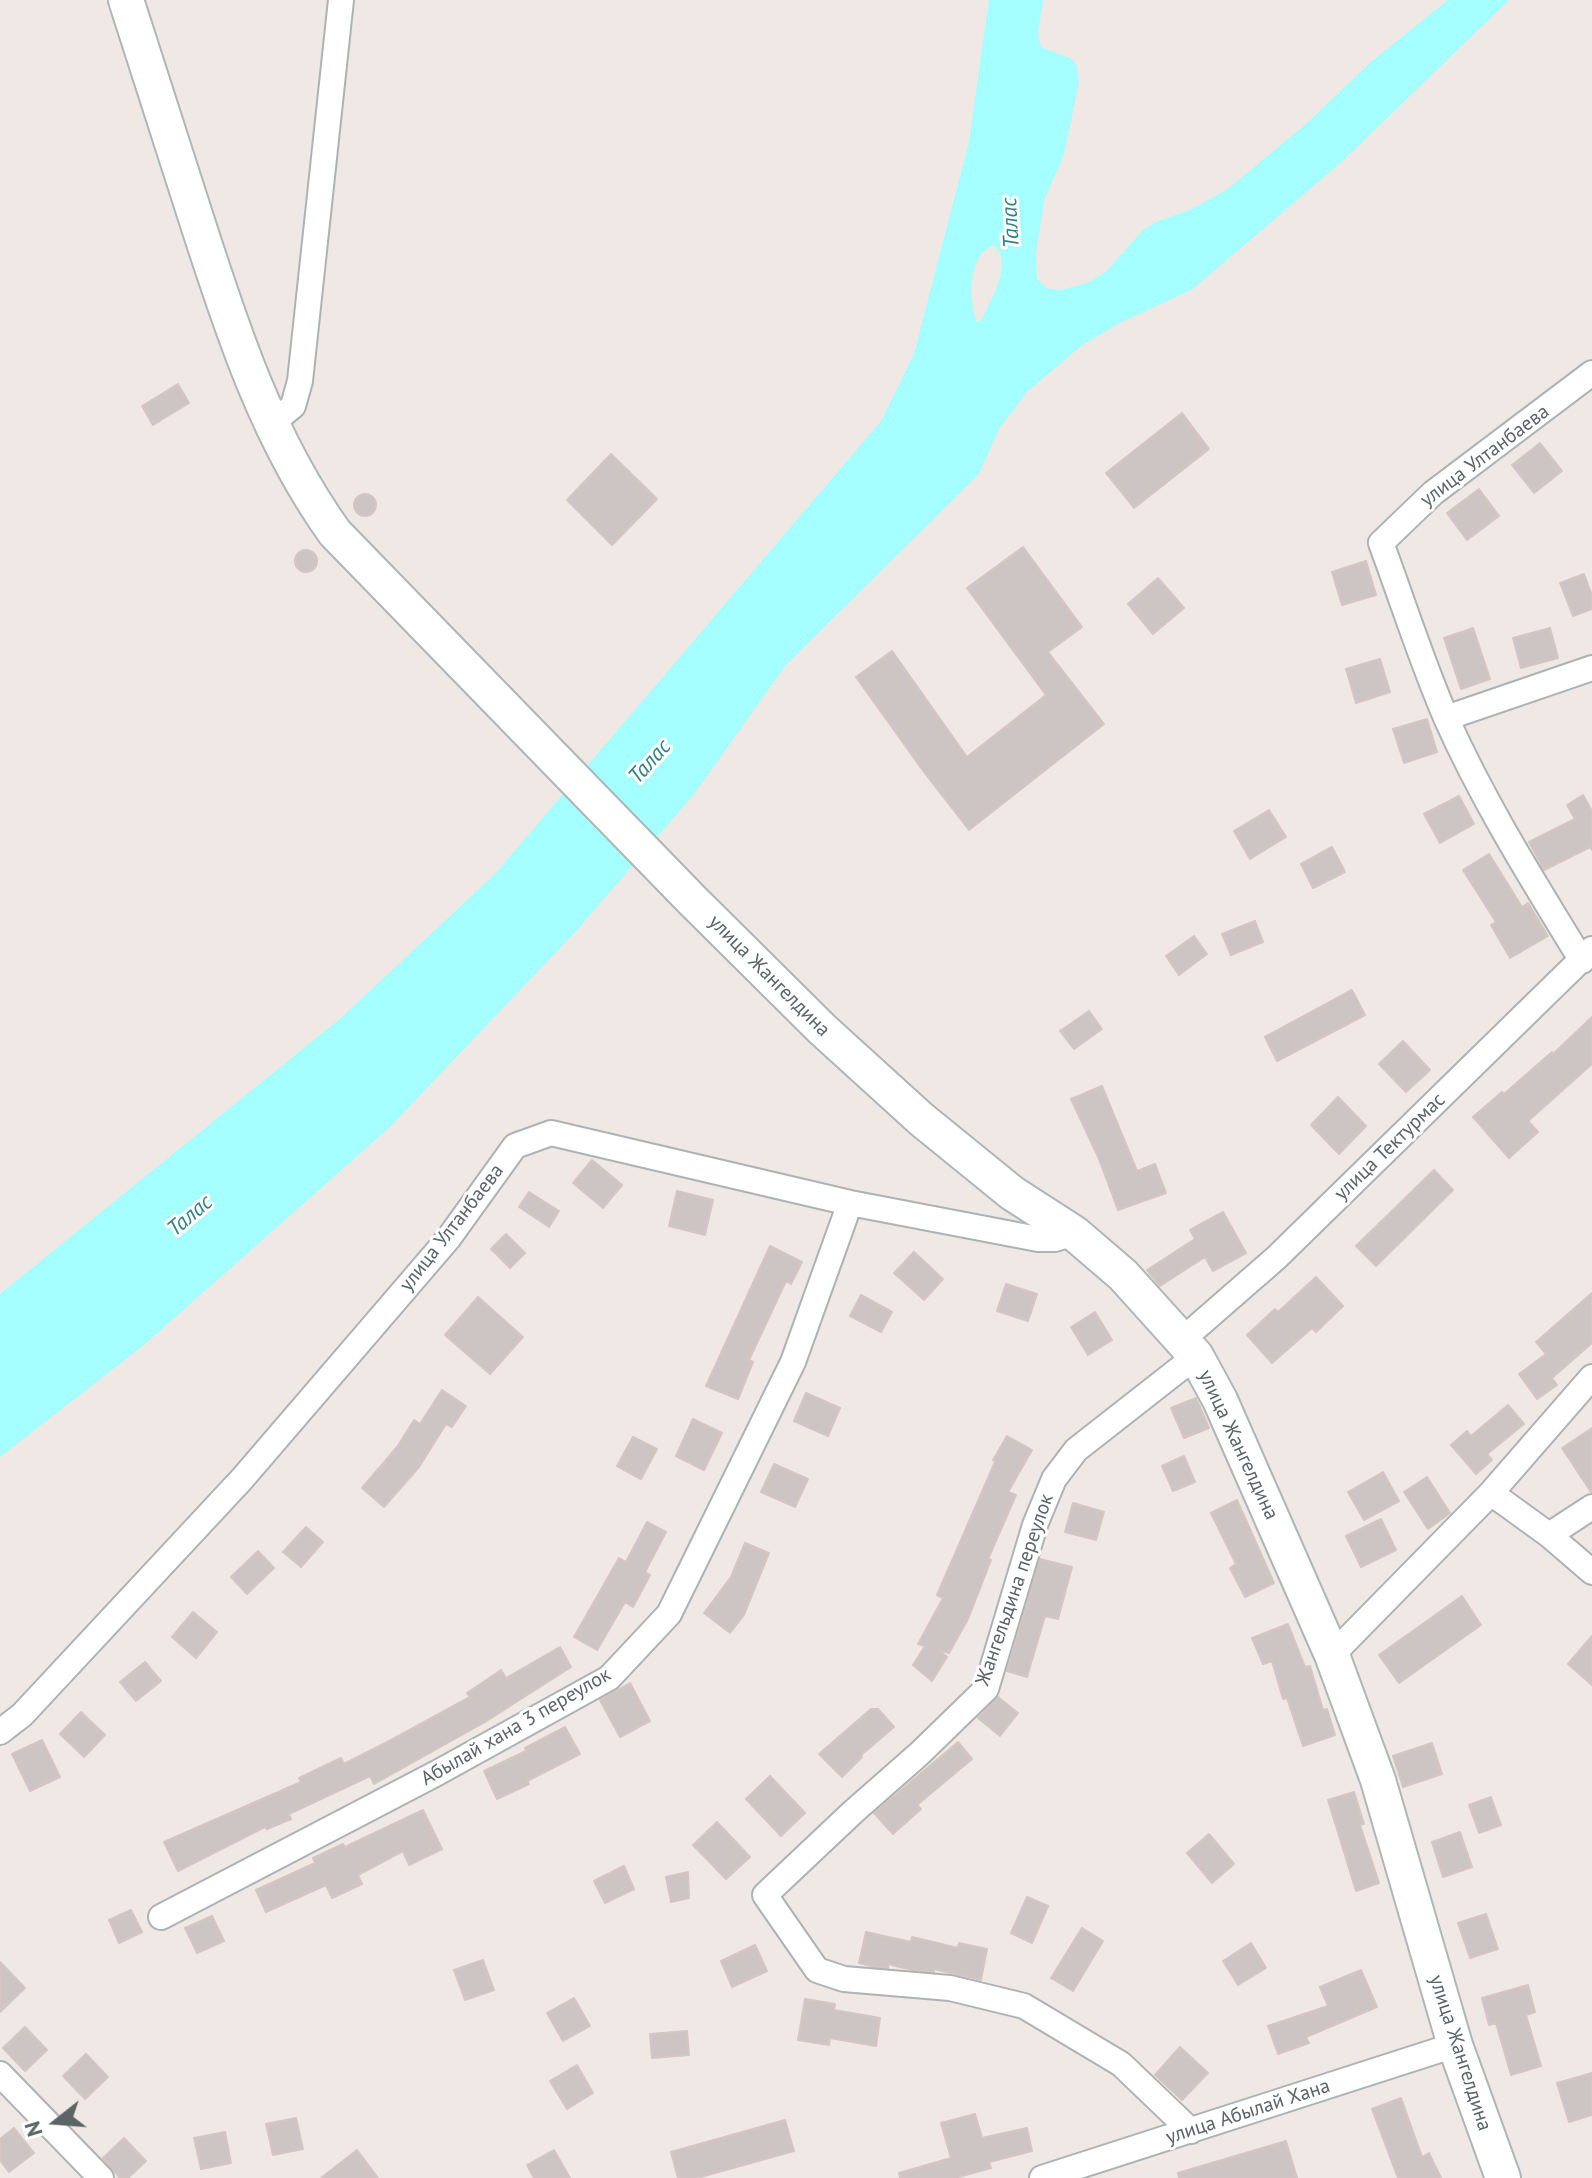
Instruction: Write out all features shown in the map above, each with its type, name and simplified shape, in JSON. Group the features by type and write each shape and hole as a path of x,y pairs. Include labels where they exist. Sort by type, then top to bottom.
{"street":[{"name":"улица Жангелдина","path":"126,0 248,369 309,496 335,533 822,1029 921,1119 1012,1193 1074,1233 1123,1275 1190,1347 1220,1400 1332,1655 1378,1780 1455,2045 1503,2178"},
{"path":"272,423 293,406 300,381 341,0"},
{"name":"улица Ултанбаева","path":"1446,718 1381,543 1433,493 1592,373"},
{"path":"1587,955 1496,819 1446,718 1592,668"},
{"name":"улица Тектурмас","path":"1190,1347 1276,1258 1587,955"},
{"name":"улица Ултанбаева","path":"0,1732 22,1715 242,1479 448,1239 515,1146 551,1133 850,1203 1038,1239 1055,1239 1074,1233"},
{"name":"Абылай хана 3 переулок","path":"161,1917 437,1773 609,1678 669,1614 793,1362 850,1203"},
{"name":"Жангельдина переулок","path":"1190,1347 1076,1450 1054,1479 1035,1525 986,1689 765,1895 817,1970 844,1979 950,1988 1024,2006 1121,2064 1191,2131"},
{"path":"1332,1655 1491,1493 1592,1377"},
{"path":"1491,1493 1549,1535 1592,1572"},
{"path":"1549,1535 1592,1507"},
{"name":"улица Абылай Хана","path":"1042,2178 1070,2173 1455,2045"},
{"path":"0,2074 101,2178"}],"water":[{"name":"Талас","path":"989,0 1043,0 1038,35 1041,47 1072,59 1077,66 1079,82 1064,155 1045,198 1036,252 1037,279 1047,288 1061,290 1087,283 1106,272 1142,231 1156,222 1192,209 1228,189 1306,124 1372,61 1448,0 1509,0 1344,160 1193,289 1118,324 1081,346 1027,392 999,429 979,474 786,665 695,793 579,928 390,1127 144,1345 0,1457 0,1294 341,1018 495,874 882,420 914,354 969,142","holes":["994,245 1000,252 999,281 982,319 977,322 972,302 975,267 985,250"]}],"building":[{"path":"178,384 189,403 153,425 142,406"},
{"path":"1182,413 1209,449 1134,508 1106,473"},
{"path":"1540,443 1562,471 1534,493 1512,465"},
{"path":"611,454 657,499 612,545 567,500"},
{"path":"1479,489 1499,516 1467,540 1447,513"},
{"path":"365,494 373,497 376,505 373,513 365,516 357,513 354,505 357,497"},
{"path":"1023,547 1082,627 1048,652 1104,724 969,830 856,677 892,651 967,757 1046,695 967,588"},
{"path":"306,550 314,553 317,561 314,569 306,572 298,569 295,561 298,553"},
{"path":"1366,561 1376,595 1342,605 1332,572"},
{"path":"1584,574 1592,596 1592,609 1573,616 1560,583"},
{"path":"1158,578 1184,608 1153,634 1128,604"},
{"path":"1473,628 1490,679 1461,689 1444,638"},
{"path":"1550,628 1558,658 1521,668 1513,638"},
{"path":"1380,659 1390,692 1356,703 1346,669"},
{"path":"1427,719 1437,752 1404,763 1393,729"},
{"path":"1583,795 1592,811 1592,850 1590,847 1544,870 1529,842 1575,819 1567,805"},
{"path":"1459,796 1474,824 1440,843 1424,814"},
{"path":"1269,810 1286,837 1250,859 1234,831"},
{"path":"1332,847 1345,872 1313,888 1301,864"},
{"path":"1489,854 1522,907 1528,903 1548,936 1510,958 1491,925 1496,922 1463,870"},
{"path":"1255,921 1263,942 1231,955 1222,934"},
{"path":"1194,936 1207,954 1179,975 1166,956"},
{"path":"1352,990 1365,1015 1277,1061 1265,1037"},
{"path":"1089,1011 1102,1029 1074,1049 1060,1031"},
{"path":"1592,1017 1592,1064 1528,1121 1538,1132 1509,1158 1473,1117 1553,1054"},
{"path":"1403,1041 1430,1070 1406,1092 1379,1064"},
{"path":"1102,1086 1137,1171 1155,1164 1166,1193 1118,1210 1071,1099"},
{"path":"1338,1097 1366,1126 1339,1154 1311,1125"},
{"path":"592,1160 622,1185 603,1208 573,1183"},
{"path":"1434,1170 1453,1190 1376,1266 1356,1246"},
{"path":"677,1191 713,1200 705,1235 669,1226"},
{"path":"529,1192 559,1211 549,1227 519,1207"},
{"path":"1223,1212 1246,1253 1213,1271 1205,1257 1160,1286 1147,1270 1195,1239 1190,1230"},
{"path":"506,1234 525,1253 510,1268 491,1249"},
{"path":"770,1246 802,1262 791,1284 786,1281 749,1360 753,1362 738,1399 706,1386"},
{"path":"914,1252 943,1279 924,1300 894,1273"},
{"path":"1316,1277 1343,1306 1316,1332 1312,1328 1272,1363 1247,1335"},
{"path":"1006,1284 1037,1294 1028,1321 997,1311"},
{"path":"1592,1293 1592,1343 1552,1378 1557,1385 1537,1399 1519,1374 1546,1354 1536,1342"},
{"path":"861,1295 892,1312 881,1332 850,1316"},
{"path":"478,1297 523,1337 490,1374 445,1335"},
{"path":"1095,1312 1112,1340 1088,1355 1071,1327"},
{"path":"442,1390 466,1406 452,1427 446,1424 419,1467 384,1507 362,1488 397,1447 414,1420 420,1424"},
{"path":"806,1393 840,1408 828,1436 794,1421"},
{"path":"1196,1398 1209,1428 1184,1438 1171,1408"},
{"path":"1508,1405 1524,1424 1487,1454 1492,1460 1476,1474 1451,1445 1467,1431 1471,1436"},
{"path":"693,1419 722,1433 704,1470 676,1456"},
{"path":"1592,1428 1592,1492 1591,1492 1562,1448"},
{"path":"1007,1436 1032,1450 1008,1492 1016,1495 988,1559 991,1560 968,1619 949,1653 939,1650 947,1657 932,1681 913,1665 925,1646 918,1644 943,1598 937,1595 995,1462 993,1460"},
{"path":"633,1437 657,1449 641,1479 617,1466"},
{"path":"1184,1456 1195,1482 1173,1491 1162,1466"},
{"path":"774,1464 808,1479 795,1507 761,1492"},
{"path":"1383,1472 1399,1501 1364,1520 1348,1492"},
{"path":"1427,1477 1450,1513 1428,1529 1404,1492"},
{"path":"1237,1500 1274,1583 1245,1597 1230,1568 1236,1564 1211,1513"},
{"path":"1073,1503 1104,1512 1096,1540 1065,1532"},
{"path":"1381,1519 1396,1550 1361,1567 1346,1536"},
{"path":"647,1522 666,1532 645,1572 650,1575 633,1607 625,1602 597,1650 574,1637 619,1558 626,1562"},
{"path":"306,1527 323,1542 301,1567 283,1552"},
{"path":"745,1543 769,1553 744,1615 730,1633 704,1613 731,1577"},
{"path":"258,1551 274,1568 247,1594 231,1577"},
{"path":"1040,1559 1072,1567 1058,1619 1045,1616 1027,1677 1007,1671"},
{"path":"1462,1596 1481,1625 1399,1683 1379,1655"},
{"path":"193,1612 217,1632 196,1658 172,1637"},
{"path":"1288,1624 1305,1667 1310,1666 1323,1710 1327,1709 1335,1735 1303,1746 1287,1698 1283,1699 1272,1661 1263,1664 1252,1638"},
{"path":"1592,1636 1592,1685 1568,1664"},
{"path":"560,1647 571,1667 485,1722 374,1784 370,1776 289,1814 291,1819 267,1829 265,1827 178,1871 164,1842 301,1782 299,1778 341,1758 344,1764 470,1697 467,1693 501,1670 506,1678"},
{"path":"145,1662 161,1681 136,1701 120,1682"},
{"path":"630,1683 650,1721 620,1737 600,1700"},
{"path":"998,1697 1018,1713 1000,1736 978,1718"},
{"path":"871,1709 878,1709 894,1727 860,1756 842,1777 819,1754"},
{"path":"81,1712 105,1735 84,1757 60,1734"},
{"path":"565,1727 580,1754 497,1799 484,1771 526,1751 525,1748"},
{"path":"42,1740 60,1777 30,1791 12,1754"},
{"path":"958,1742 972,1759 917,1805 921,1809 893,1834 874,1813"},
{"path":"1432,1743 1442,1774 1403,1787 1393,1756"},
{"path":"770,1776 805,1813 781,1836 746,1799"},
{"path":"1354,1792 1364,1824 1360,1825 1379,1883 1356,1891 1328,1800"},
{"path":"1491,1797 1501,1825 1479,1833 1469,1805"},
{"path":"423,1810 442,1849 409,1865 403,1851 358,1875 362,1884 332,1898 326,1885 266,1912 256,1890 315,1863 313,1858 343,1844 345,1847"},
{"path":"717,1822 750,1857 726,1879 693,1845"},
{"path":"1460,1832 1472,1867 1443,1877 1432,1842"},
{"path":"1209,1834 1234,1864 1212,1883 1187,1853"},
{"path":"624,1866 634,1889 605,1903 594,1881"},
{"path":"688,1872 689,1898 671,1902 666,1877"},
{"path":"1027,1897 1048,1906 1032,1943 1011,1933"},
{"path":"131,1910 142,1932 119,1943 109,1920"},
{"path":"1486,1914 1498,1949 1470,1958 1458,1923"},
{"path":"212,1916 224,1941 197,1953 185,1928"},
{"path":"1082,1928 1103,1941 1073,1991 1051,1978"},
{"path":"866,1932 911,1942 912,1937 958,1948 959,1943 987,1949 981,1980 934,1969 934,1972 888,1964 888,1968 859,1963"},
{"path":"1251,1943 1266,1968 1238,1985 1223,1961"},
{"path":"755,1945 767,1971 732,1987 721,1961"},
{"path":"483,1960 494,1990 465,2000 454,1970"},
{"path":"0,1962 25,1988 0,2012"},
{"path":"1361,1970 1377,2007 1306,2037 1309,2043 1278,2054 1268,2026 1328,2006 1320,1987"},
{"path":"1528,1985 1535,2012 1526,2015 1541,2066 1511,2075 1496,2023 1489,2025 1482,1998"},
{"path":"574,1998 590,2026 563,2041 547,2013"},
{"path":"805,1999 835,2004 834,2010 880,2018 876,2046 830,2038 829,2045 798,2040"},
{"path":"25,2027 47,2050 25,2071 3,2048"},
{"path":"687,2031 689,2055 652,2058 650,2034"},
{"path":"1180,2047 1208,2073 1182,2100 1155,2075"},
{"path":"86,2054 108,2077 85,2099 63,2076"},
{"path":"577,2065 593,2093 567,2109 550,2081"},
{"path":"1592,2073 1592,2115 1569,2122 1557,2083"},
{"path":"1401,2098 1422,2157 1429,2153 1441,2178 1398,2178 1372,2109"},
{"path":"975,2114 982,2138 1027,2128 1032,2151 989,2162 991,2168 955,2178 900,2178 899,2173 951,2158 941,2123"},
{"path":"296,2118 303,2149 273,2155 266,2124"},
{"path":"785,2120 794,2151 697,2178 678,2178 671,2152"},
{"path":"14,2128 34,2153 9,2172 0,2160 0,2139"},
{"path":"225,2132 231,2163 201,2169 194,2138"},
{"path":"124,2138 146,2161 128,2178 120,2178 103,2158"},
{"path":"1286,2141 1297,2178 1179,2178 1178,2173"},
{"path":"357,2150 378,2178 321,2178"},
{"path":"554,2150 570,2178 534,2178 527,2165"}]}
